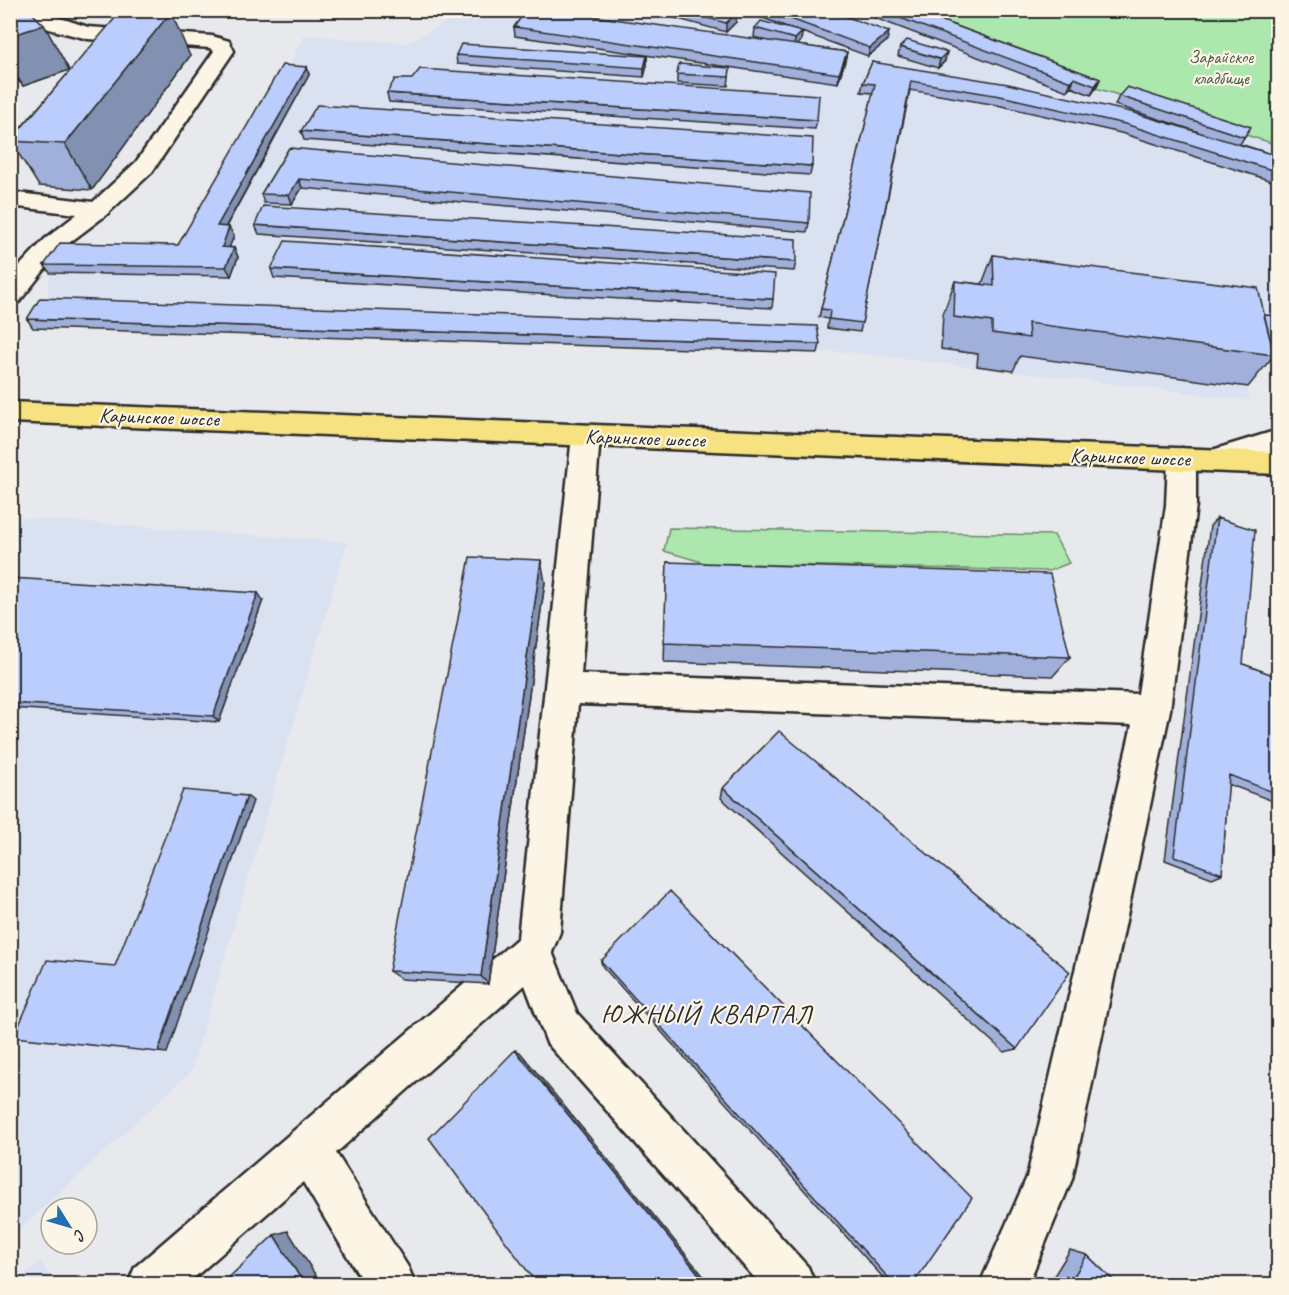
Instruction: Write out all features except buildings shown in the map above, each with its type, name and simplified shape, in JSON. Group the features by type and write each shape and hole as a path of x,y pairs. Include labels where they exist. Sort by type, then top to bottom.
{"main road":[{"name":"Каринское шоссе","path":"10,412 1278,463"}],"street":[{"path":"10,296 20,281 53,244 98,210 144,167 224,51 222,45 212,42 114,36 56,25 18,10"},
{"path":"114,36 146,18"},
{"path":"10,199 98,210"},
{"path":"152,1284 532,952 540,932 586,436"},
{"path":"1219,459 1278,440"},
{"path":"1004,1284 1049,1179 1153,710 1181,505 1182,459"},
{"path":"564,688 1153,710"},
{"path":"532,952 562,1028 791,1284"},
{"path":"308,1149 391,1284"}],"shaded area":[{"path":"468,11 887,11 1123,96 1278,145 1278,349 1239,345 1250,400 848,352 33,328 46,307 50,273 66,252 182,254 285,74 304,35 407,43"},
{"path":"11,517 347,542 191,1072 56,1196 39,1196 39,1211 11,1237"},
{"path":"41,1261 53,1284 15,1284"}],"green space":[{"name":"Зарайское кладбище","path":"887,11 1278,11 1278,145 1096,88"},
{"path":"669,528 1054,535 1069,563 1049,571 705,563 664,551"}],"district":[{"name":"ЮЖНЫЙ КВАРТАЛ","path":"707,1014"}]}
